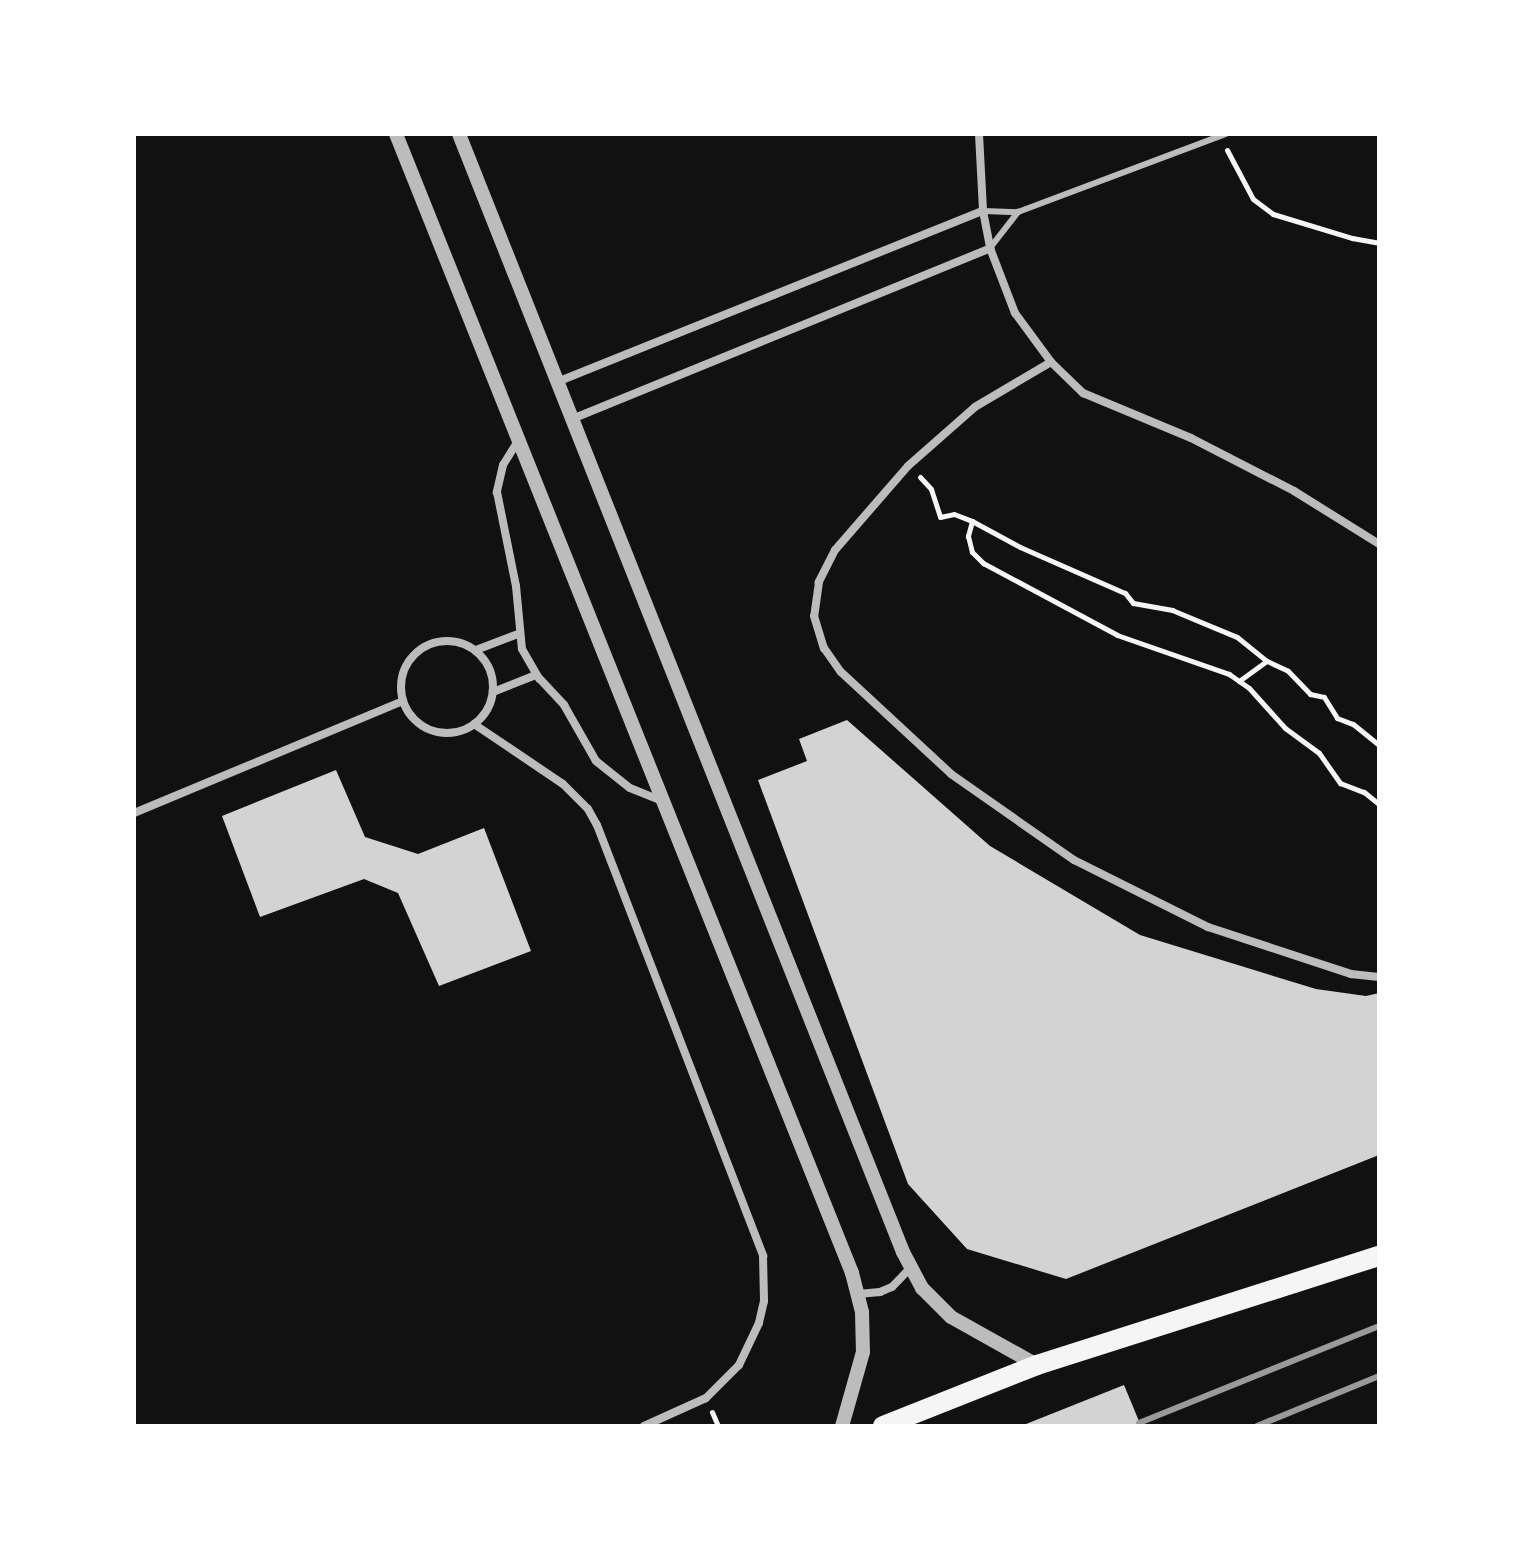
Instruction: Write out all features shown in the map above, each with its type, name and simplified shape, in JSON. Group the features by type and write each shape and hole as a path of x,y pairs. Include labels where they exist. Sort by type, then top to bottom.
{"main road":[{"path":"883,1426 1037,1365 1379,1256"}],"street":[{"path":"396,134 858,1294 863,1352 842,1426"},
{"path":"459,134 911,1267 922,1288 951,1317 1037,1365"},
{"path":"979,134 983,211 990,248 1015,313 1051,362 1083,393 1191,438 1294,491 1379,544"},
{"path":"557,382 983,211"},
{"path":"572,419 990,248"},
{"path":"1051,362 975,407 908,466 835,550 819,582 814,616 824,648 841,672 951,774 1074,860 1208,927 1351,974 1379,977"},
{"path":"518,440 503,465 497,492 516,586 518,634 528,664 564,705 596,761 630,788 663,801"},
{"path":"476,650 518,634"},
{"path":"443,641 456,641 476,650 490,669 493,692 486,710 474,724 461,731 432,730 410,714 403,701 403,674 418,652 443,641"},
{"path":"493,692 536,675"},
{"path":"134,813 403,701"},
{"path":"474,724 577,796 597,825 763,1256 764,1301 755,1334 739,1365 706,1398 644,1426"},
{"path":"858,1294 880,1292 892,1287 911,1267"}],"lane":[{"path":"983,211 1018,212 1224,135"},
{"path":"990,248 1018,212"}],"path":[{"path":"1224,135 1230,161 1253,199 1273,214 1379,243"},
{"path":"908,466 931,489 940,517 954,514 972,521 1020,547 1125,593 1133,603 1172,610 1237,637 1267,661 1288,671 1310,694 1324,697 1337,718 1353,724 1379,745"},
{"path":"972,521 968,536 972,552 983,563 1117,635 1239,681 1285,728 1319,753 1340,783 1364,792 1379,804"},
{"path":"1239,681 1267,661"}],"building":[{"path":"847,720 990,846 1140,935 1316,989 1366,996 1379,993 1379,1155 1066,1279 967,1249 908,1184 758,780 807,761 799,739"},
{"path":"336,770 365,837 418,854 484,828 531,951 439,986 398,893 364,879 260,917 222,816"},
{"path":"1124,1385 1141,1426 1021,1426"}],"railway":[{"path":"1139,1423 1379,1326"},
{"path":"1257,1426 1379,1376"}]}
